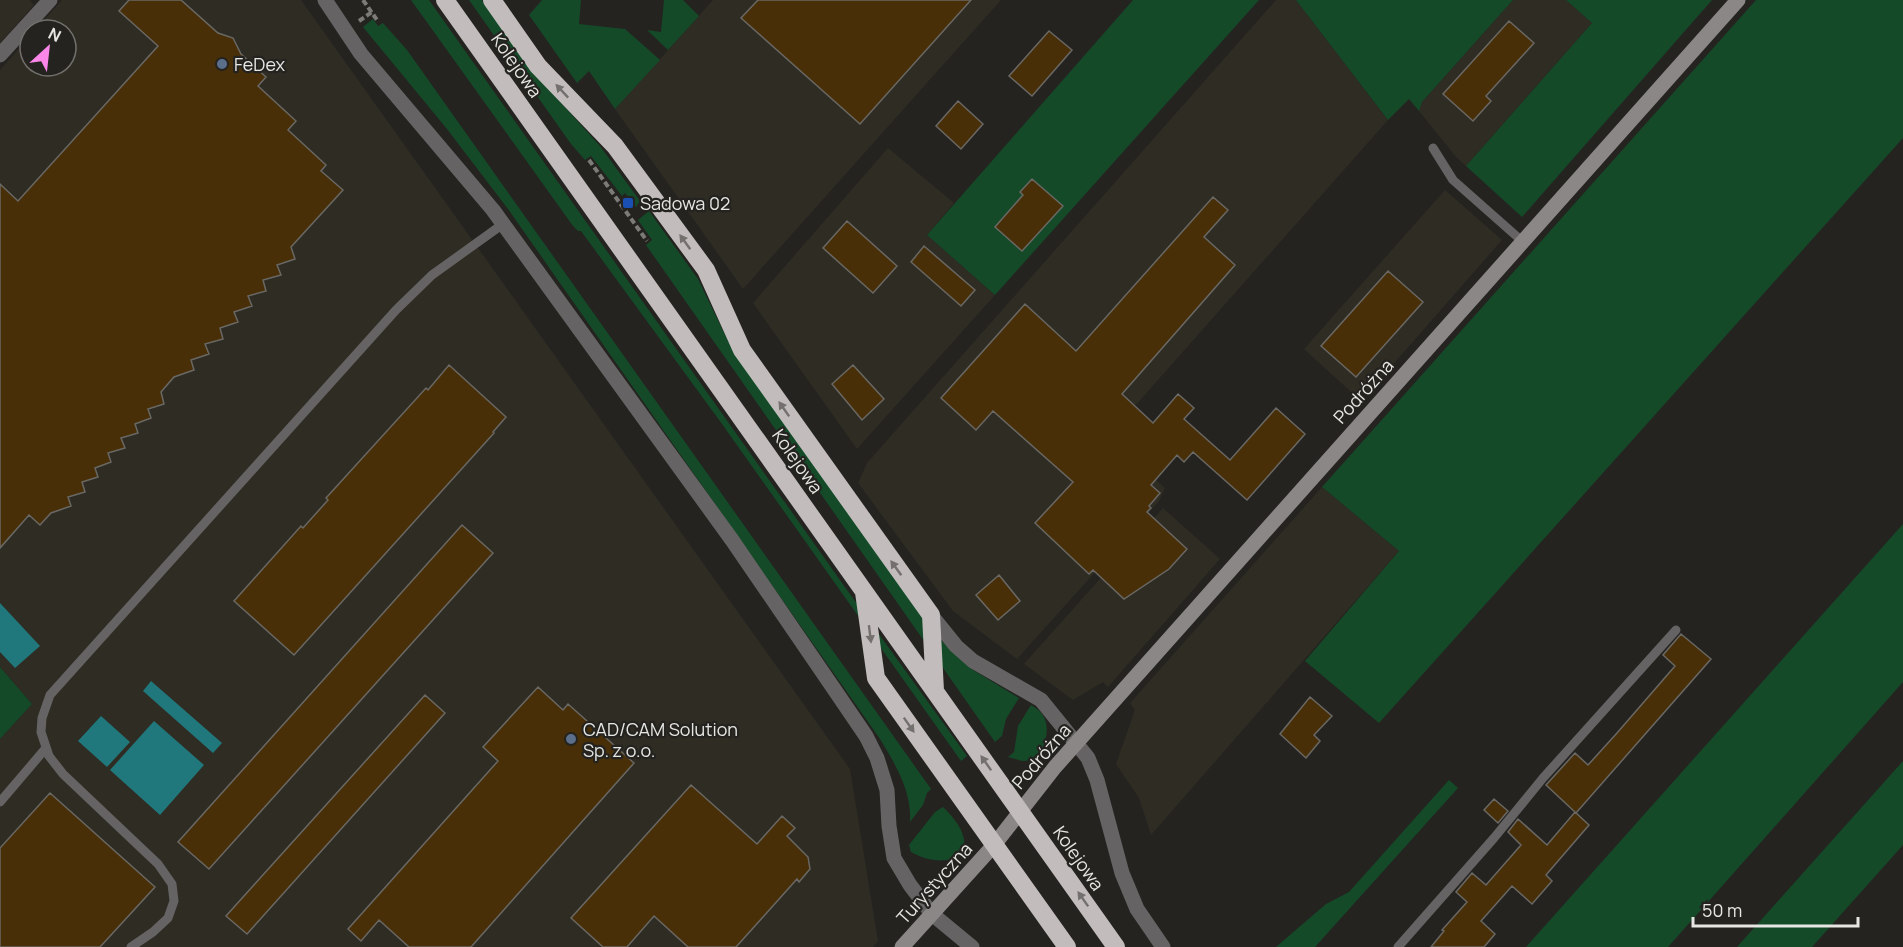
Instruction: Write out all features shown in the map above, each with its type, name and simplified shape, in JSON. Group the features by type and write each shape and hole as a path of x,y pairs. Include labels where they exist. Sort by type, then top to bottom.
{"highway":[{"name":"Kolejowa","path":"445,0 1116,947"},
{"path":"492,0 538,66 615,146 706,270 742,351 931,615 935,691"},
{"path":"864,590 876,678 1067,947"}],"street":[{"path":"0,55 50,0"},
{"path":"325,0 361,54 503,225 732,540 866,736 877,758 886,790 894,858 910,885 932,914 972,947"},
{"name":"Podróżna","path":"994,845 1055,767 1738,0"},
{"path":"931,615 956,646 973,661 1041,700 1089,758 1122,873 1137,909 1163,947"},
{"name":"Turystyczna","path":"902,947 994,845"}],"lane":[{"path":"1433,148 1452,180 1522,241"},
{"path":"131,947 168,918 174,901 172,884 158,864 63,774 49,756 41,732 42,718 50,695 396,310 432,275 503,225"},
{"path":"1398,947 1676,630"},
{"path":"0,802 46,748"}],"path":[{"path":"363,0 377,20"},
{"path":"589,160 647,241"}],"shaded area":[{"path":"0,0 29,0 34,5 22,18 18,18 18,23 0,43"},
{"path":"62,0 301,0 850,769 878,941 873,947 0,947 0,739 32,704 0,667 0,70 18,50 18,78 78,78 78,18 46,18"},
{"path":"713,0 1001,0 743,289 615,109"},
{"path":"1276,0 1296,0 1388,120 1135,406 1115,443 1165,488 1159,501 1017,659 953,611 858,483 867,463"},
{"path":"1513,0 1566,0 1592,23 1466,166 1419,111 1422,102"},
{"path":"888,148 954,203 927,235 995,295 857,449 753,303"},
{"path":"1445,190 1502,240 1361,401 1304,349"},
{"path":"1322,487 1399,551 1151,835 1139,798 1116,764 1135,710 1130,703"},
{"path":"1163,508 1220,559 1108,687 1103,682 1073,700 1024,664"}],"green space":[{"path":"411,0 429,0 967,756 961,761 722,424 581,231 573,226"},
{"path":"469,0 482,0 546,86 600,146 640,201 636,207 625,193 622,196 591,156 585,160 571,144"},
{"path":"542,0 581,0 579,24 625,29 660,60 615,109 589,71 577,83 529,15"},
{"path":"664,0 683,0 699,16 668,50 647,30 661,32"},
{"path":"1133,0 1259,0 995,295 927,235"},
{"path":"1296,0 1513,0 1422,102 1419,111 1409,99 1388,120"},
{"path":"1566,0 1712,0 1522,217 1466,166 1592,23"},
{"path":"1756,0 1903,0 1903,138 1379,723 1305,661 1399,551 1322,487"},
{"path":"373,19 378,26 383,23 407,50 931,789 923,805 910,822 905,789 897,768 880,739 508,209 447,129 363,27"},
{"path":"649,211 698,279 728,341 755,382 935,635 973,670 1019,698 1006,719 1002,736 995,742 646,245 652,240 638,220"},
{"path":"1903,524 1903,682 1668,947 1526,947"},
{"path":"0,667 32,704 0,739"},
{"path":"1031,705 1038,710 1046,722 1046,737 1041,752 1037,760 1022,761 1008,757 1014,752 1018,726"},
{"path":"1903,761 1903,845 1812,947 1737,947"},
{"path":"1449,780 1458,788 1315,947 1276,947 1326,904 1349,892"},
{"path":"943,807 963,834 963,855 950,860 937,860 923,858 911,852 909,845 935,812"}],"water":[{"path":"0,603 40,646 15,668 0,652"},
{"path":"151,681 222,743 213,753 143,691"},
{"path":"101,716 130,742 107,767 78,741"},
{"path":"154,721 204,765 160,815 110,770"}],"building":[{"path":"129,0 181,0 218,33 233,38 241,54 266,77 258,86 296,121 288,130 326,165 321,171 343,190 291,247 295,259 277,265 281,275 263,280 266,291 248,296 252,306 234,312 238,322 220,328 223,339 205,344 209,354 191,360 194,370 174,377 161,392 164,404 148,409 151,418 135,424 138,433 121,438 125,448 108,453 111,462 95,468 98,477 82,482 85,492 68,497 71,506 51,513 40,525 29,515 0,548 0,184 18,201 158,46 119,11"},
{"path":"758,0 971,0 860,124 741,18"},
{"path":"1509,21 1534,43 1486,96 1491,101 1473,121 1443,94"},
{"path":"1049,31 1072,50 1032,96 1009,76"},
{"path":"958,101 983,124 961,149 936,126"},
{"path":"1032,179 1063,206 1022,251 995,227 1023,195 1020,192"},
{"path":"1213,197 1228,210 1204,237 1235,265 1122,394 1153,423 1178,394 1194,408 1184,419 1230,460 1276,408 1305,434 1247,500 1193,452 1184,462 1177,455 1151,485 1160,493 1147,512 1187,549 1169,569 1124,599 1093,570 1089,574 1035,523 1073,482 993,411 976,430 941,398 1025,304 1076,351"},
{"path":"847,221 897,266 873,293 823,248"},
{"path":"924,246 975,290 961,306 911,262"},
{"path":"1388,271 1423,302 1356,377 1321,346"},
{"path":"449,365 506,417 294,655 234,601 301,526 303,528 328,500 326,498"},
{"path":"853,365 884,399 862,420 832,384"},
{"path":"462,525 493,553 209,869 178,842"},
{"path":"999,575 1020,601 998,620 976,595"},
{"path":"1681,634 1711,659 1576,813 1546,785 1575,753 1588,765 1617,733 1675,666 1663,655"},
{"path":"538,687 563,710 568,704 634,763 471,947 409,947 379,920 361,941 348,929 498,761 483,747"},
{"path":"425,695 445,713 247,934 226,916"},
{"path":"1310,697 1332,716 1314,735 1320,741 1306,758 1280,734"},
{"path":"691,785 757,844 782,816 795,828 787,836 808,857 810,869 799,882 797,879 736,947 688,947 654,916 627,947 603,947 571,918"},
{"path":"50,793 155,887 100,947 0,947 0,848"},
{"path":"1494,799 1508,811 1498,823 1484,810"},
{"path":"1575,812 1589,825 1546,875 1552,881 1532,904 1512,886 1481,921 1495,934 1484,947 1431,947 1444,931 1442,930 1467,902 1456,892 1472,873 1486,885 1521,845 1508,832 1518,819 1547,845"}],"place":[{"name":"FeDex","path":"222,64"},
{"name":"Sadowa 02","path":"628,203"},
{"name":"CAD/CAM Solution Sp. z o.o.","path":"571,739"}]}
